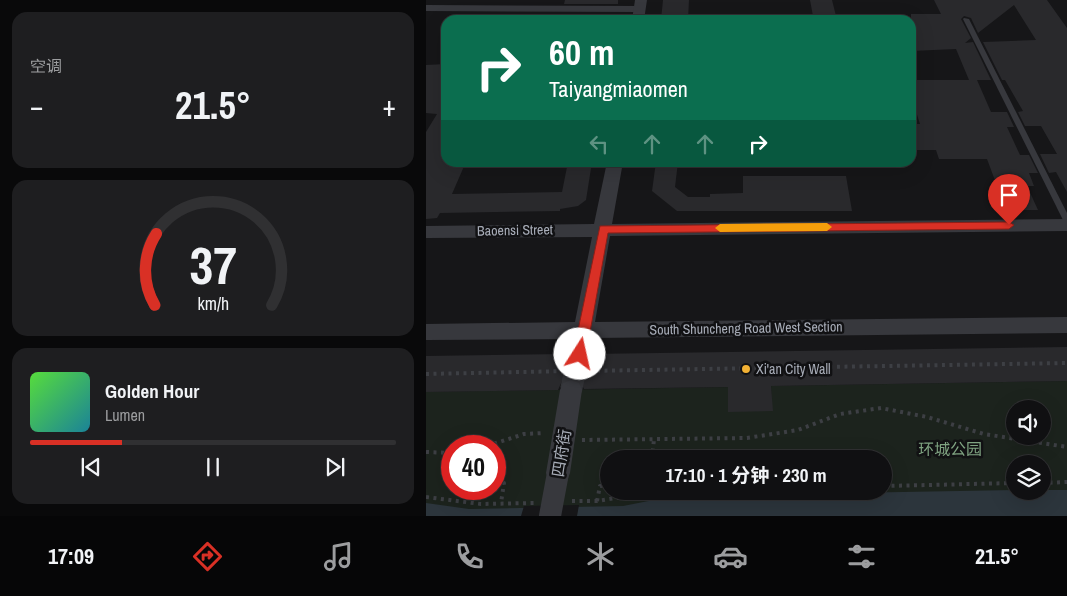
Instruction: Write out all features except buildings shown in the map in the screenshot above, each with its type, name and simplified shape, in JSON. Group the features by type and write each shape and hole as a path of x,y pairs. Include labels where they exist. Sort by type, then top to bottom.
{"street":[{"path":"426,8 640,10"},
{"path":"580,354 604,229 613,167"},
{"name":"Baoensi Street","path":"426,232 1067,225"},
{"name":"South Shuncheng Road West Section","path":"426,332 1067,325"},
{"name":"四府街","path":"550,516 571,390"}],"lane":[{"path":"966,19 1067,220"}],"path":[{"path":"426,374 1067,363"},
{"path":"582,440 747,438 798,430 840,414 881,408 927,417 984,434 1067,447"},
{"path":"506,440 524,434 547,434"},
{"path":"653,450 654,439"},
{"path":"426,452 441,453"},
{"path":"1051,483 1067,482"},
{"path":"892,486 1006,483"},
{"path":"597,501 600,486"},
{"path":"501,504 502,500"}],"green space":[{"name":"环城公园","path":"1067,381 1067,516 426,516 426,392 728,387 772,411 771,386"}],"shaded area":[{"path":"1006,490 1006,500 1051,500 1051,490 1067,490 1067,516 426,516 426,503 469,509 623,506 654,500 892,500 892,492"}],"pier":[{"path":"579,505 577,516 521,516 524,506"}],"tunnel":[{"path":"571,390 579,354"}],"slow traffic":[{"path":"720,228 827,227"}],"place":[{"name":"Xi'an City Wall","path":"746,369"}],"route":[{"path":"580,354 604,229 1009,225"}]}
